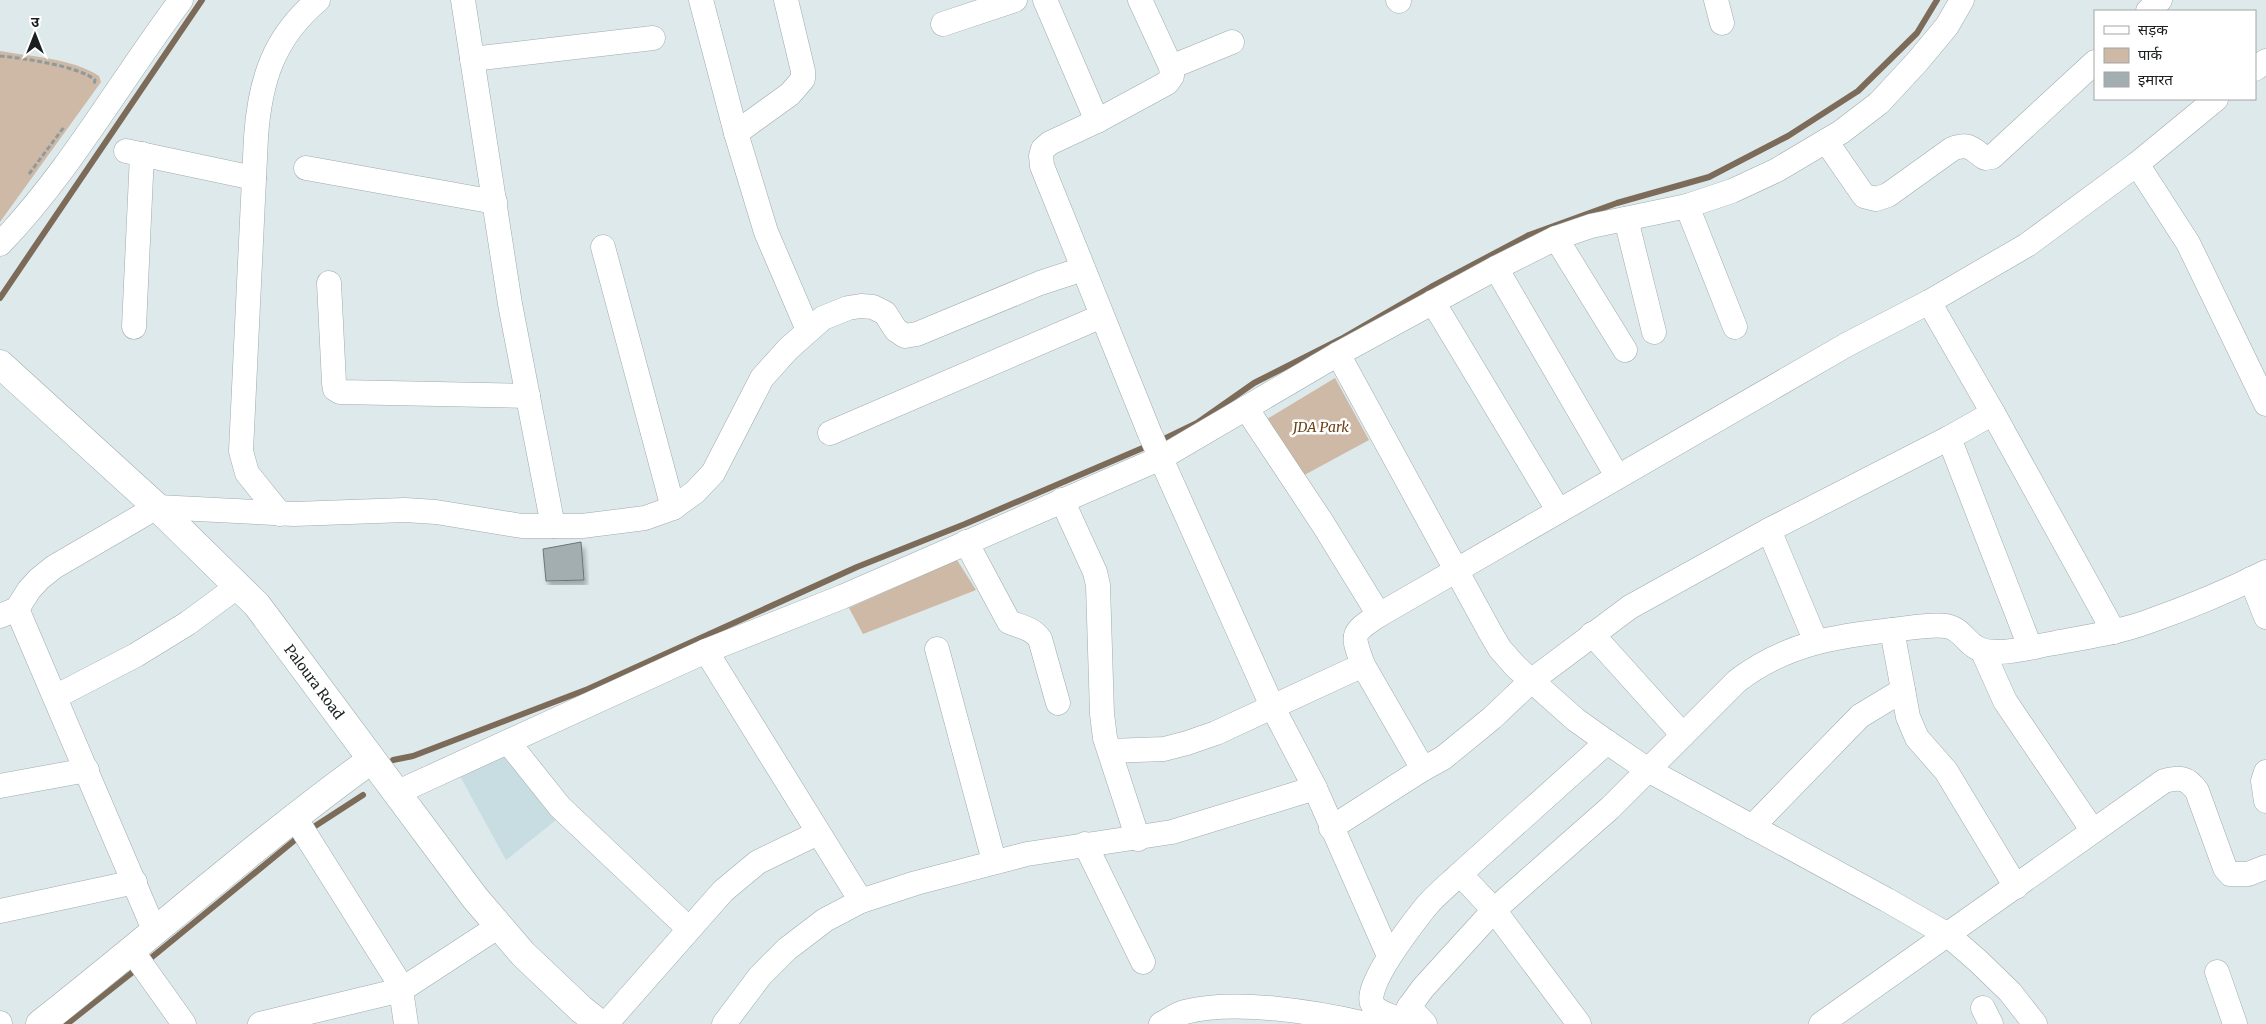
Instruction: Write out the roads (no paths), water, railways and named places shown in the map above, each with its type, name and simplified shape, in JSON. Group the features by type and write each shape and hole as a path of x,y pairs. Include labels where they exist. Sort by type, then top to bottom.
{"main road":[{"name":"Paloura Road","path":"0,364 158,507 238,586 273,625 371,760 499,926 523,954 581,1009 600,1024"},
{"path":"40,1024 140,962 155,932 301,827 371,760"}],"street":[{"path":"0,244 53,184 181,0"},
{"path":"280,514 247,473 241,451 258,106 264,80 285,34 318,0"},
{"path":"463,0 510,304 553,526"},
{"path":"700,0 736,133 766,232 808,330"},
{"path":"736,133 790,94 803,79 803,71 786,0"},
{"path":"943,24 1015,0"},
{"path":"1045,0 1097,121"},
{"path":"1140,0 1172,67 1172,76 1167,83 1097,121 1050,143 1043,149 1041,156 1042,166 1157,448 1272,706 1315,788 1389,956"},
{"path":"1716,0 1722,23"},
{"path":"396,793 706,652 842,596 1062,500 1157,448 1246,408 1338,354 1496,268 1556,238 1591,226 1687,206 1732,191 1777,170 1826,141 1879,103 1918,62 1946,26 1962,0"},
{"path":"2149,10 2160,0"},
{"path":"472,59 653,38"},
{"path":"1172,67 1232,42"},
{"path":"1826,141 1864,196 1876,199 1888,195 1952,149 1961,145 1970,147 1985,158 1992,157 2094,63"},
{"path":"1423,769 1364,665 1354,640 1357,630 1379,615 1617,476 1848,344 1929,302 2027,245 2137,164 2215,100"},
{"path":"134,327 134,153 254,178"},
{"path":"2137,164 2188,243 2266,403"},
{"path":"306,168 495,202"},
{"path":"1687,206 1735,327"},
{"path":"1626,219 1654,332"},
{"path":"1556,238 1624,350"},
{"path":"603,247 672,508"},
{"path":"1496,268 1617,476"},
{"path":"155,932 55,697 9,613 39,579 54,567 158,507 280,514 405,510 436,512 522,526 618,523 645,518 672,508 696,492 713,473 762,378 808,330 823,318 848,308 861,306 873,308 885,313 896,330 905,336 916,334 1040,283 1083,269"},
{"path":"329,283 334,383 335,389 340,392 528,396"},
{"path":"1433,302 1558,510"},
{"path":"1929,302 1993,413 2114,632"},
{"path":"830,433 1102,316"},
{"path":"1338,354 1500,649 1531,680 1607,742 1648,770 1948,935 2010,992 2036,1024"},
{"path":"1246,408 1319,517 1379,615"},
{"path":"1331,828 1443,758 1492,718 1531,680 1592,634 1660,589 1769,530 1949,438 1993,413"},
{"path":"1949,438 2030,648"},
{"path":"1062,500 1095,572 1098,585 1102,714 1105,738 1138,839"},
{"path":"1769,530 1816,642"},
{"path":"966,542 1009,622 1028,628 1035,632 1040,639 1058,703"},
{"path":"1607,742 1424,908 1389,956 1370,998 1372,1005 1378,1009 1410,1019 1438,969 1494,910 1610,808 1737,680 1758,665 1816,642 1852,634 1932,625 1949,627 1960,633 1971,645 1983,652 2001,652 2030,648 2114,632 2147,622 2259,575 2266,617"},
{"path":"55,697 136,655 188,623 238,586"},
{"path":"1892,630 1912,730 1946,771 2016,887"},
{"path":"1592,634 1683,735"},
{"path":"937,650 994,862"},
{"path":"706,652 861,900"},
{"path":"1983,652 2005,701 2093,831"},
{"path":"1110,751 1164,749 1187,743 1216,733 1364,665"},
{"path":"1752,827 1860,716 1903,690"},
{"path":"508,742 560,807 689,929"},
{"path":"0,786 87,770"},
{"path":"2266,772 2264,781 2266,801"},
{"path":"1835,1020 1948,935 2164,781 2177,777 2186,780 2197,791 2226,868 2230,874 2248,874 2266,867"},
{"path":"724,1024 760,976 787,950 826,920 861,900 994,862 1085,844 1138,839 1172,832 1315,788"},
{"path":"301,827 396,978 401,990 406,1024"},
{"path":"606,1024 723,891 740,875 758,862 818,833"},
{"path":"1085,844 1143,962"},
{"path":"1460,874 1494,910 1579,1024"},
{"path":"0,911 135,882"},
{"path":"260,1024 401,990 499,926"},
{"path":"140,962 184,1024"},
{"path":"2217,972 2235,1024"},
{"path":"1161,1024 1183,1013 1237,1006 1320,1015 1366,1024"}],"waterway":[{"path":"0,298 202,0"},
{"path":"393,760 413,756 588,689 857,567 965,524 1166,438 1197,423 1254,383 1341,339 1431,287 1529,235 1617,203 1709,177 1788,136 1858,91 1917,33 1937,0"},
{"path":"309,830 363,795"},
{"path":"146,962 301,835"},
{"path":"67,1024 138,968"}],"park label":[{"name":"JDA Park","path":"1321,427"}]}
